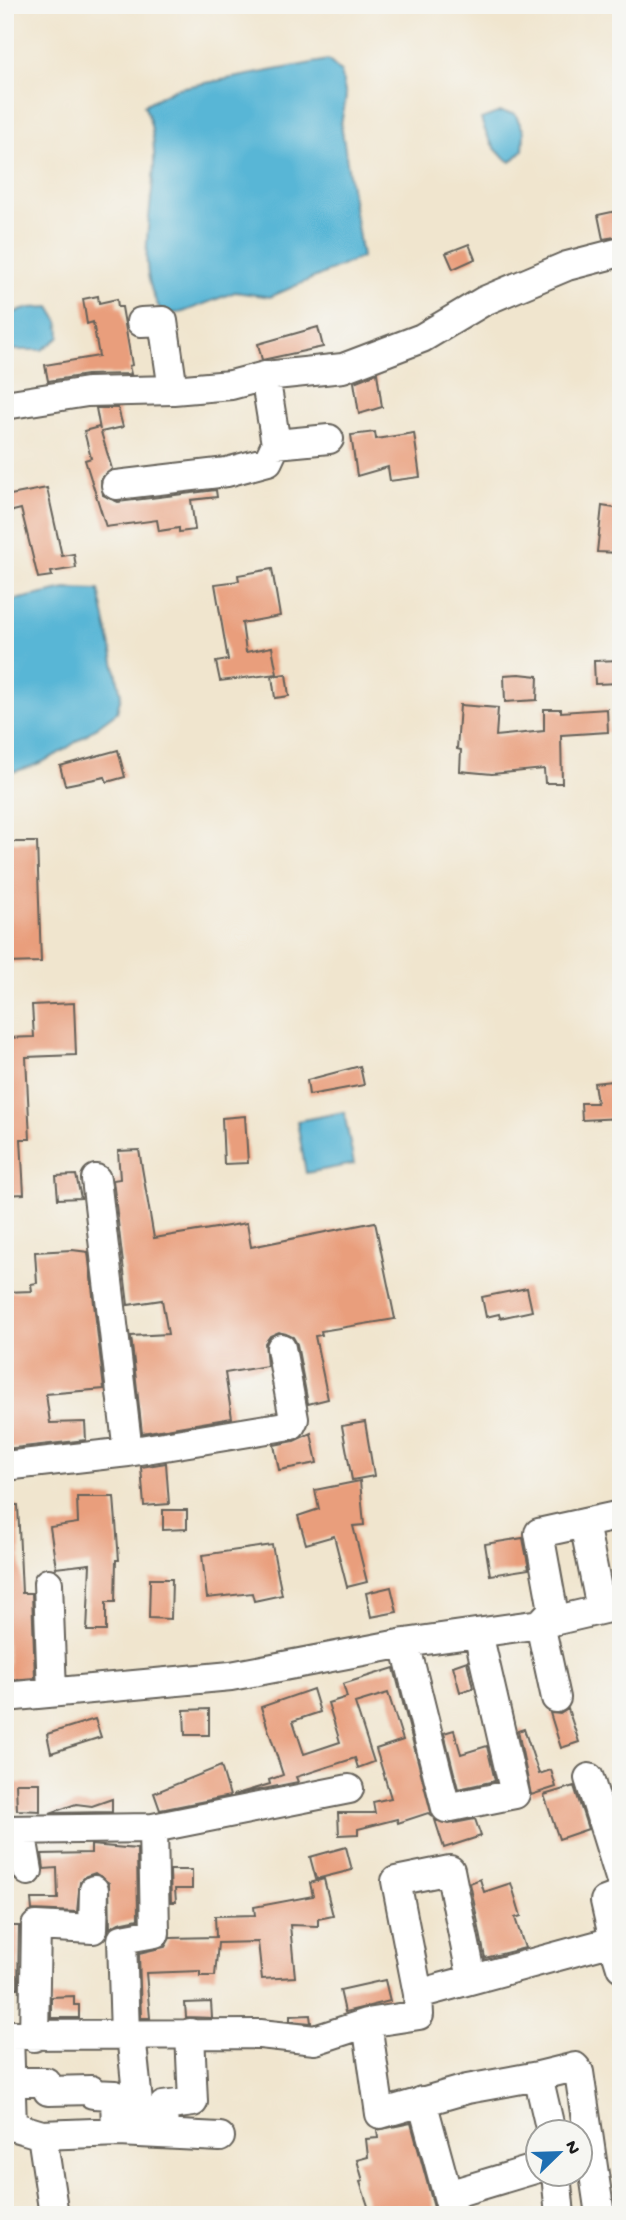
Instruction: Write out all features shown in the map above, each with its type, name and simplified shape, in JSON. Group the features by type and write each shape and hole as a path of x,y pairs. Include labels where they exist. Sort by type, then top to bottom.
{"street":[{"path":"5,405 87,391 173,390 231,385 265,376 343,368 422,338 484,301 555,271 621,252"},
{"path":"141,322 163,321 173,390"},
{"path":"116,485 228,472 268,461 276,444 265,376"},
{"path":"276,444 330,439"},
{"path":"96,1179 128,1452"},
{"path":"5,1466 128,1452 291,1425 294,1419 281,1349"},
{"path":"540,1624 553,1609 538,1533 621,1515"},
{"path":"5,1697 231,1676 405,1643 540,1624 611,1607 584,1523"},
{"path":"48,1583 52,1692"},
{"path":"540,1624 556,1698"},
{"path":"405,1643 446,1808 515,1794 478,1633"},
{"path":"589,1778 621,1881"},
{"path":"28,1871 13,1830 153,1828 349,1789"},
{"path":"141,2133 128,2034 122,1939 155,1933 153,1828"},
{"path":"16,2036 190,2033 260,2034 314,2040 367,2023 419,2015 418,1994 396,1881 450,1870 471,1979"},
{"path":"94,1890 93,1929 36,1926 16,2036 11,2082 12,2126 42,2135 141,2133 220,2137"},
{"path":"418,1994 471,1979 617,1947 605,1900 621,1895"},
{"path":"367,2023 380,2114 422,2101 575,2067 579,2072 600,2215"},
{"path":"141,2133 163,2106 193,2102 190,2033"},
{"path":"538,2076 548,2118"},
{"path":"11,2082 46,2082 48,2091 91,2090 93,2094 115,2095 141,2133"},
{"path":"422,2101 450,2205 524,2174"},
{"path":"42,2135 54,2215"},
{"path":"557,2188 560,2215"}],"water":[{"path":"328,60 341,72 346,97 341,124 362,257 270,297 235,292 183,312 164,315 152,292 147,266 154,157 152,130 144,105 174,89"},
{"path":"500,112 515,114 524,132 523,150 511,162 492,144 481,119"},
{"path":"50,307 59,322 60,337 42,350 5,350 5,315 30,308"},
{"path":"66,589 99,590 121,695 117,712 51,758 21,770 5,773 5,602"},
{"path":"344,1112 354,1164 306,1173 297,1121"}],"building":[{"path":"621,210 621,236 603,239 598,215"},
{"path":"469,244 475,259 453,269 446,253"},
{"path":"98,296 99,303 117,299 118,307 122,307 132,365 129,366 131,374 87,375 48,381 45,365 99,356 93,322 87,324 83,299"},
{"path":"318,327 323,347 262,360 258,344"},
{"path":"377,373 382,407 359,414 354,382"},
{"path":"96,408 118,408 123,427 101,432 112,469 101,479 103,495 118,502 216,490 217,497 191,500 195,530 179,532 179,528 159,531 157,520 106,527 85,460 91,458 84,431 99,427 100,430"},
{"path":"375,432 376,439 414,433 420,477 390,481 388,467 357,476 351,435"},
{"path":"47,488 62,556 74,554 76,568 51,572 52,576 38,578 21,509 5,513 5,496"},
{"path":"602,506 621,509 621,553 597,552"},
{"path":"272,569 280,616 242,623 246,652 272,647 277,674 220,681 216,662 228,660 215,584 239,581 238,575"},
{"path":"621,660 621,683 595,684 594,661"},
{"path":"286,674 289,696 275,698 272,676"},
{"path":"504,675 538,676 537,700 505,702"},
{"path":"460,705 498,708 496,736 544,731 544,709 561,709 561,712 607,709 608,732 561,735 562,783 545,783 544,769 492,774 460,771 461,750 457,749"},
{"path":"118,750 125,777 107,782 105,777 65,785 60,766"},
{"path":"5,842 37,842 41,962 5,963"},
{"path":"74,1003 76,1055 26,1057 30,1139 21,1139 24,1194 5,1195 5,1038 34,1037 32,1005"},
{"path":"360,1066 364,1085 309,1095 307,1080"},
{"path":"621,1080 621,1118 582,1120 581,1103 597,1103 594,1083"},
{"path":"245,1116 248,1163 224,1164 222,1118"},
{"path":"139,1150 154,1238 247,1223 251,1247 375,1222 395,1319 321,1331 322,1335 315,1336 328,1399 308,1404 297,1344 293,1337 279,1332 270,1336 265,1343 267,1366 225,1373 232,1418 142,1433 131,1336 168,1334 162,1300 128,1305 113,1180 120,1179 118,1151"},
{"path":"76,1175 81,1198 58,1199 56,1176"},
{"path":"35,1252 88,1252 104,1389 46,1394 50,1423 85,1422 86,1440 5,1449 5,1292 32,1291 31,1284 37,1283"},
{"path":"527,1288 532,1311 500,1318 499,1314 486,1317 482,1297"},
{"path":"365,1422 374,1476 352,1480 342,1426"},
{"path":"311,1433 317,1463 279,1470 274,1445 294,1441"},
{"path":"166,1463 169,1504 144,1506 141,1467"},
{"path":"360,1481 364,1525 353,1526 367,1582 347,1587 334,1536 306,1544 298,1516 319,1509 315,1490"},
{"path":"77,1497 114,1497 119,1560 116,1560 115,1602 106,1602 106,1631 87,1631 90,1564 56,1568 50,1527 78,1523"},
{"path":"5,1505 18,1505 22,1593 32,1593 35,1678 10,1680 5,1629"},
{"path":"163,1510 187,1510 187,1529 163,1530"},
{"path":"523,1538 529,1569 490,1575 485,1544"},
{"path":"272,1545 282,1595 254,1601 252,1593 207,1598 202,1555"},
{"path":"150,1579 172,1579 171,1619 149,1618"},
{"path":"391,1587 397,1612 371,1617 366,1593"},
{"path":"467,1661 473,1688 460,1692 453,1666"},
{"path":"394,1668 432,1816 428,1813 398,1823 397,1819 358,1829 358,1834 339,1835 338,1813 375,1813 373,1802 391,1798 376,1749 403,1740 388,1693 355,1703 374,1762 358,1768 355,1758 296,1777 298,1782 233,1795 270,1784 269,1780 283,1775 261,1707 313,1689 320,1712 293,1721 304,1754 340,1742 328,1703 347,1697 343,1684"},
{"path":"209,1709 209,1735 185,1735 184,1710"},
{"path":"568,1709 579,1742 561,1748 550,1713 560,1714"},
{"path":"95,1719 101,1737 51,1753 47,1734"},
{"path":"524,1729 539,1774 551,1770 556,1787 531,1795 518,1731"},
{"path":"454,1730 461,1754 487,1746 495,1781 458,1789 444,1733"},
{"path":"221,1766 230,1796 160,1810 154,1793"},
{"path":"16,1783 40,1783 40,1811 17,1810"},
{"path":"574,1786 588,1829 559,1839 544,1795"},
{"path":"112,1799 112,1812 50,1813 76,1804 92,1806"},
{"path":"475,1819 481,1836 444,1848 435,1820 449,1824"},
{"path":"91,1845 137,1849 138,1919 110,1928 109,1883 95,1873 80,1882 77,1912 32,1910 31,1899 58,1899 57,1868 44,1869 42,1854 91,1853"},
{"path":"346,1847 352,1870 316,1879 310,1857"},
{"path":"170,1870 192,1870 192,1889 175,1889 176,1902 171,1902"},
{"path":"324,1879 333,1916 318,1919 318,1926 290,1925 295,1977 262,1979 258,1942 218,1943 215,1976 200,1976 200,1971 146,1973 150,2018 141,2018 139,1953 165,1947 170,1938 216,1937 215,1916 255,1915 254,1907 313,1896 310,1883"},
{"path":"480,1879 484,1892 511,1883 521,1916 515,1918 525,1948 485,1958 470,1883"},
{"path":"10,1926 19,1926 18,1988 7,1988"},
{"path":"385,1980 390,2001 345,2012 340,1990"},
{"path":"74,1996 74,2005 79,2005 79,2018 51,2018 51,1997"},
{"path":"211,2002 212,2018 186,2017 185,2003"},
{"path":"310,2015 311,2023 290,2021 290,2016"},
{"path":"411,2123 436,2215 371,2215 360,2182 363,2181 357,2160 368,2157 366,2139 378,2138 377,2130"}]}
